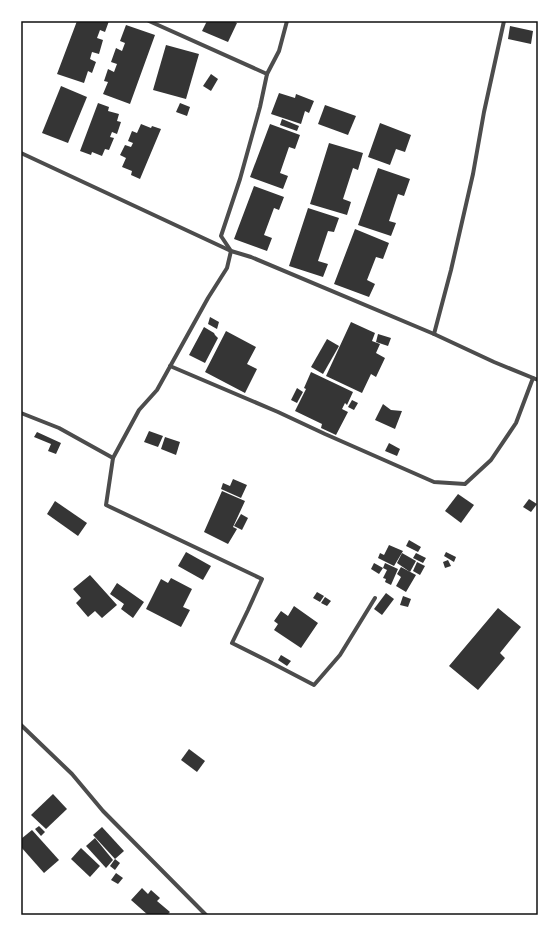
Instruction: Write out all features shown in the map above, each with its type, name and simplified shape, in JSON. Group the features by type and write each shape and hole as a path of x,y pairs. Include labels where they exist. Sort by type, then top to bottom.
{"street":[{"path":"150,21 267,74"},
{"path":"287,21 279,51 267,74 260,107 240,179 221,236 231,251 227,268 208,298 157,390 139,410 113,458 106,505 262,579 232,643 268,660 314,685 340,655 375,598"},
{"path":"434,334 451,270 473,174 484,112 504,21"},
{"path":"21,153 231,251 251,257 434,334 494,362 538,380"},
{"path":"170,366 278,412 434,482 465,484 491,460 516,423 533,378"},
{"path":"21,413 59,428 113,458"},
{"path":"21,725 72,774 102,811 206,915"}],"building":[{"path":"77,21 109,21 105,32 100,30 97,38 103,40 99,54 92,52 90,59 96,62 92,73 88,71 84,83 57,74"},
{"path":"207,21 233,21 237,23 228,42 202,31"},
{"path":"126,25 155,35 130,104 103,94 108,82 104,81 108,69 114,72 117,64 111,62 116,48 122,51 125,43 120,41"},
{"path":"510,26 533,31 531,44 508,39"},
{"path":"166,45 199,54 186,99 153,90"},
{"path":"211,74 218,79 211,91 203,86"},
{"path":"61,86 87,97 68,143 42,133"},
{"path":"279,93 295,98 296,94 314,101 309,113 305,111 301,124 271,114"},
{"path":"98,103 109,107 108,111 119,114 117,121 121,122 117,134 112,132 110,137 114,138 109,150 105,149 102,156 92,152 91,155 80,151"},
{"path":"180,103 190,107 187,116 176,112"},
{"path":"325,105 356,116 348,135 318,124"},
{"path":"282,119 299,126 297,131 280,125"},
{"path":"380,123 411,135 405,152 396,149 390,165 368,157"},
{"path":"141,124 151,128 152,126 161,129 140,179 131,175 132,171 122,167 126,158 120,155 125,145 131,147 133,143 128,141 132,131 137,133"},
{"path":"270,124 300,135 295,149 289,147 280,173 288,176 283,189 250,177"},
{"path":"329,143 363,153 358,170 353,168 343,199 351,202 347,215 310,204"},
{"path":"378,168 410,179 404,196 398,194 389,221 396,223 391,236 358,225"},
{"path":"254,186 284,197 279,210 274,208 264,235 272,238 267,251 234,239"},
{"path":"308,208 339,218 334,232 328,231 318,261 328,264 323,277 289,266"},
{"path":"355,229 389,243 383,259 376,257 367,280 375,284 369,297 334,284"},
{"path":"210,317 219,322 217,329 208,324"},
{"path":"351,322 375,333 372,341 380,344 376,353 385,358 376,377 371,374 362,393 326,376"},
{"path":"204,327 214,333 218,338 205,363 189,355"},
{"path":"226,331 256,347 247,364 257,369 245,393 205,372"},
{"path":"378,334 391,338 388,346 376,342"},
{"path":"327,339 339,346 323,374 311,367"},
{"path":"311,372 353,392 347,405 345,403 342,409 348,412 336,435 321,428 322,424 295,411 306,389 304,388"},
{"path":"297,388 303,392 297,403 291,400"},
{"path":"352,400 358,403 354,410 348,407"},
{"path":"383,404 391,410 402,411 395,429 375,420"},
{"path":"149,431 163,436 158,447 144,442"},
{"path":"37,432 61,443 56,454 48,451 51,444 34,437"},
{"path":"165,437 180,442 176,455 161,449"},
{"path":"389,443 400,449 397,456 385,451"},
{"path":"233,479 247,485 241,498 221,489 223,483 230,486"},
{"path":"222,491 245,501 233,527 237,529 228,544 204,532"},
{"path":"458,494 474,505 461,523 445,511"},
{"path":"529,499 537,504 531,512 523,507"},
{"path":"55,501 87,523 78,536 47,514"},
{"path":"241,514 248,518 242,530 234,526"},
{"path":"409,540 421,547 418,552 406,546"},
{"path":"389,545 403,551 394,566 378,558 380,553 384,555"},
{"path":"186,552 211,566 203,580 178,566"},
{"path":"446,552 456,557 454,562 444,556"},
{"path":"402,553 416,561 410,572 397,563"},
{"path":"416,553 426,558 423,563 413,558"},
{"path":"448,560 451,566 445,568 443,562"},
{"path":"417,562 425,566 420,575 413,571"},
{"path":"374,563 383,568 379,574 371,569"},
{"path":"385,563 398,569 391,585 385,582 386,579 383,578 387,570 383,568"},
{"path":"401,567 416,575 406,592 396,586 401,577 397,574"},
{"path":"90,575 117,605 102,618 95,611 88,617 76,603 81,598 73,589"},
{"path":"171,578 192,589 183,607 190,610 181,627 146,609 161,579 168,583"},
{"path":"117,583 144,602 133,618 121,609 124,604 110,594"},
{"path":"317,592 324,596 320,602 313,598"},
{"path":"386,593 394,599 382,615 374,609"},
{"path":"403,596 411,599 408,607 400,605"},
{"path":"325,597 331,601 327,606 321,603"},
{"path":"294,606 318,623 301,648 274,630 278,624 274,621 281,611 288,616"},
{"path":"498,608 521,627 500,653 505,658 478,690 449,666"},
{"path":"281,655 291,661 287,666 278,660"},
{"path":"189,749 205,761 197,772 181,760"},
{"path":"53,794 67,809 46,829 31,815"},
{"path":"39,826 45,832 41,836 35,829"},
{"path":"102,827 124,851 115,859 93,835"},
{"path":"32,830 59,860 44,873 21,847 21,839"},
{"path":"95,838 113,860 106,868 86,846"},
{"path":"81,848 100,866 90,877 71,859"},
{"path":"115,859 120,863 115,870 110,866"},
{"path":"116,873 123,878 118,884 111,880"},
{"path":"142,888 148,894 151,890 160,898 157,901 170,912 167,915 148,915 131,900"}]}
